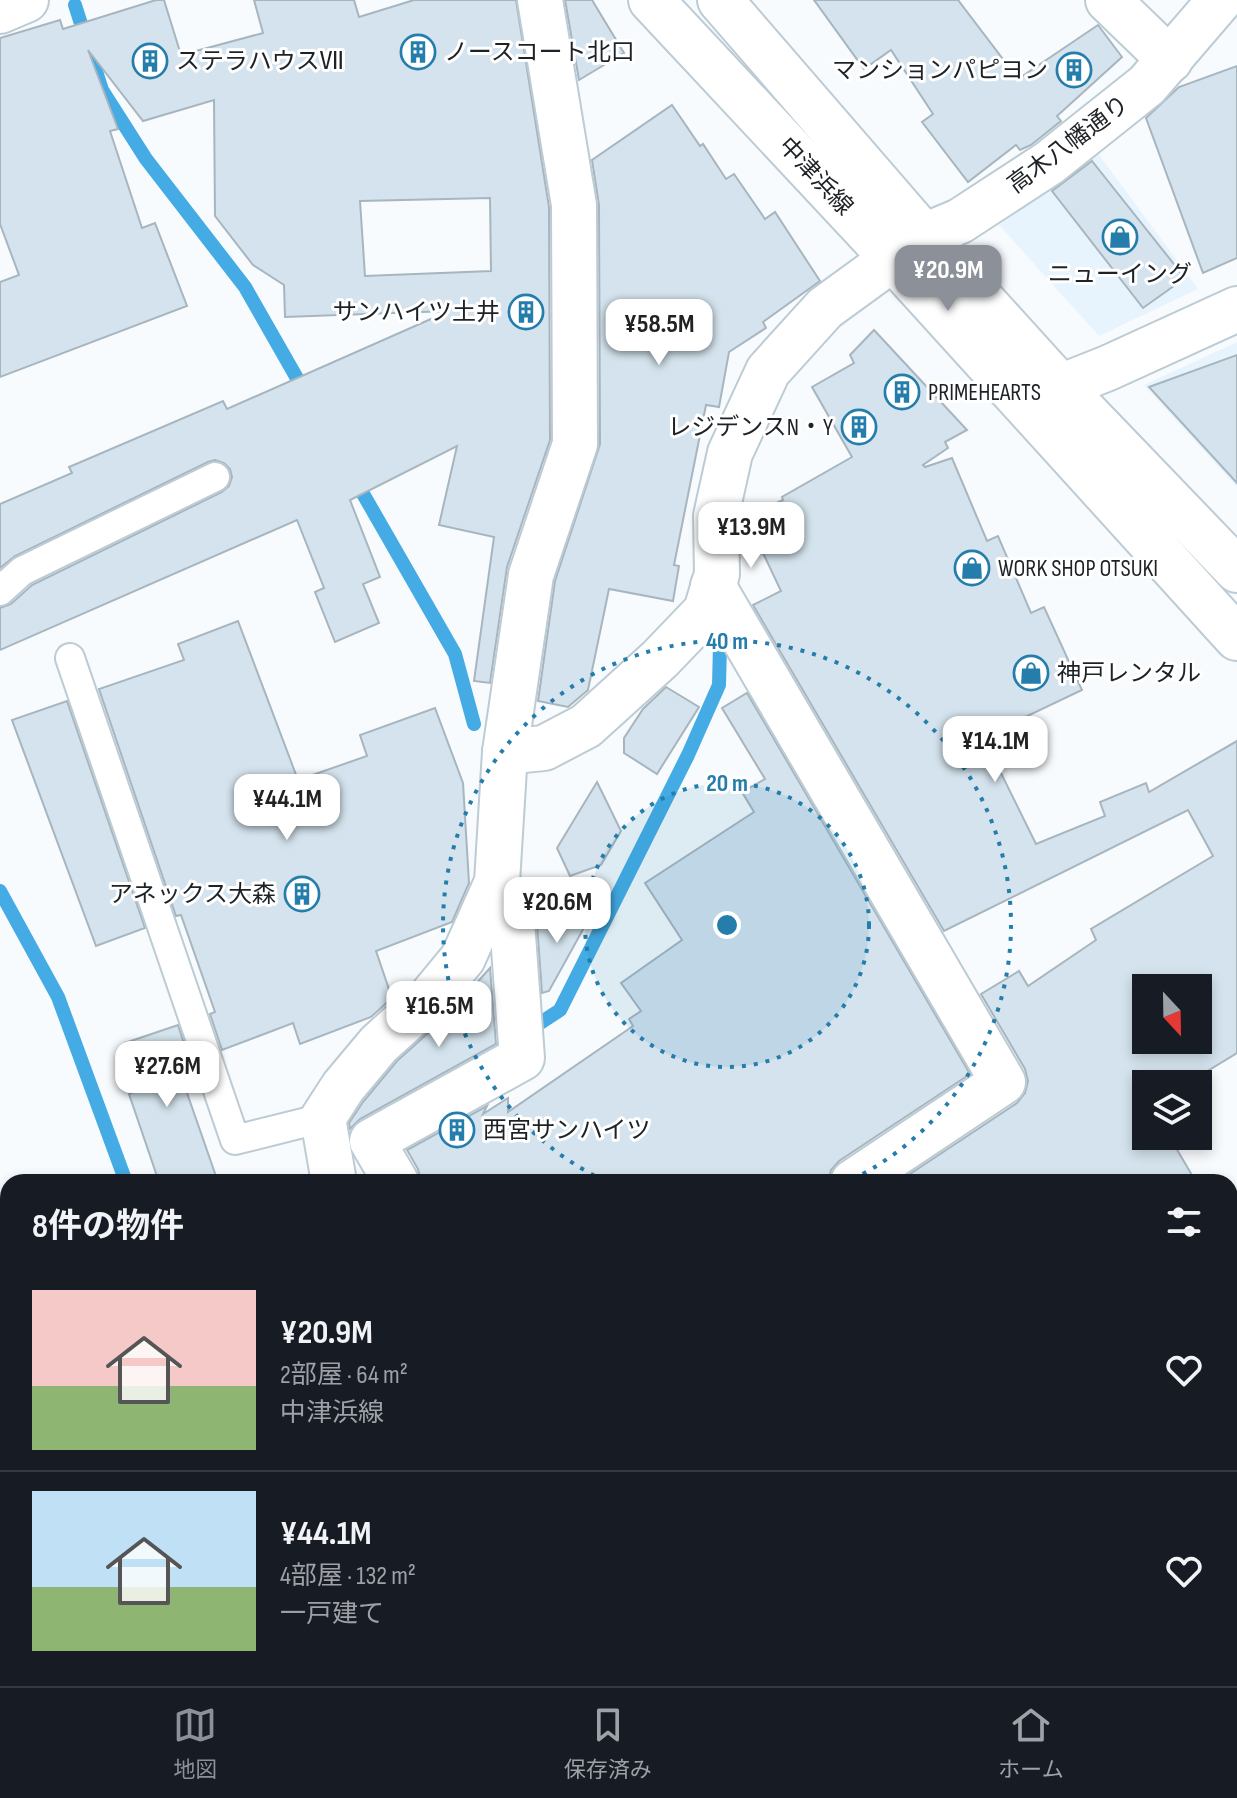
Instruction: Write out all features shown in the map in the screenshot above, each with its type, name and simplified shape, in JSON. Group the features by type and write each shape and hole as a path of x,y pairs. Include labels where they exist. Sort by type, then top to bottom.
{"street":[{"path":"0,11 26,0"},
{"path":"332,1174 323,1118 343,1087 379,1044 430,998 463,958 497,882 505,752 531,575 575,444 574,205 540,0"},
{"name":"中津浜線","path":"651,0 908,247 1041,394 1237,638"},
{"name":"中津浜線","path":"720,0 908,247"},
{"path":"1108,0 1170,60"},
{"name":"高木八幡通り","path":"713,586 717,574 716,516 730,453 768,371 825,308 908,247 960,221 1049,163 1147,85 1220,0"},
{"path":"1041,394 1108,368 1237,309"},
{"name":"中津浜線","path":"1041,394 1237,570"},
{"path":"505,752 544,748 586,726 660,659 706,611 713,586"},
{"path":"713,586 1003,1082 865,1174"},
{"path":"332,1174 372,1141 522,1058 511,908 497,882"},
{"path":"372,1141 391,1174"}],"lane":[{"path":"0,591 22,571 215,477"},
{"path":"70,658 235,1140 323,1118"}],"shaded area":[{"path":"1094,148 1198,289 1099,336 999,225"},
{"path":"1237,342 1237,487 1144,385"}],"building":[{"path":"164,0 181,55 263,33 254,0 354,0 359,17 414,0 516,0 549,207 550,440 507,567 490,683 474,681 494,537 439,525 457,446 350,500 380,577 363,584 379,623 335,642 315,592 324,588 297,520 0,650 0,608 11,604 32,585 222,492 229,486 232,477 224,463 215,460 208,462 15,556 0,568 0,504 72,473 69,467 223,401 227,409 449,311 285,317 284,285 253,265 215,216 214,100 143,121 88,50 118,129 110,131 142,228 155,223 187,306 0,377 0,282 19,275 0,224 0,38 60,20 63,29","holes":["490,198 491,271 365,276 360,201"]},
{"path":"565,0 592,0 624,53 579,80"},
{"path":"814,0 958,0 1018,79 1098,25 1122,57 1057,116 1061,121 1031,145 1020,150 1016,145 968,182 922,122 933,114 891,50 864,69"},
{"path":"1237,66 1237,258 1203,273 1146,118 1179,87"},
{"path":"672,105 726,179 734,174 765,219 775,212 820,281 763,322 766,328 729,352 719,407 706,405 674,565 679,566 673,601 609,589 588,690 568,707 538,701 555,581 600,444 599,205 592,160"},
{"path":"1092,161 1185,278 1143,308 1052,191"},
{"path":"874,330 967,430 945,442 948,448 923,465 925,467 952,458 987,541 998,536 1031,613 1044,607 1082,690 1002,728 1014,752 995,761 1036,844 1105,816 1100,802 1146,783 1149,792 1237,741 1237,1053 1209,1070 1132,1070 1132,1150 1177,1150 1191,1174 910,1174 1017,1103 1025,1093 1028,1081 1025,1069 981,994 1019,971 1028,986 1096,940 1091,929 1213,856 1188,810 944,931 753,605 781,591 746,517 783,500 782,497 852,457 812,387 854,363 850,355"},
{"path":"1237,355 1237,483 1149,387"},
{"path":"238,621 298,780 367,756 360,735 435,708 463,783 469,883 452,922 376,951 392,998 371,1017 300,1044 293,1023 222,1050 210,1014 215,1012 181,915 176,916 99,689 184,660 178,644"},
{"path":"666,687 699,707 657,774 624,753 624,738 643,709"},
{"path":"747,693 970,1074 839,1161 830,1174 419,1174 407,1150 487,1106 483,1114 508,1098 508,1112 633,1026 629,1019 641,1011 621,983 682,940 645,883 754,812 742,792 765,779 722,708"},
{"path":"67,701 145,928 96,946 12,720"},
{"path":"597,782 621,831 601,865 570,876 557,848"},
{"path":"591,915 549,991 542,993 537,924 544,918"},
{"path":"490,968 496,1044 360,1119 350,1129 349,1123 363,1102 397,1061 447,1016"},
{"path":"178,1025 190,1062 178,1067 215,1174 156,1174 129,1094 134,1092 126,1070 133,1067 125,1043"}],"waterway":[{"path":"75,5 102,90 146,159 245,287 306,394"},
{"path":"354,478 455,654 474,724"},
{"path":"528,1031 560,1010 688,755 719,685 720,645"},
{"path":"0,891 58,997 123,1174"}],"place":[{"name":"ノースコート北口","path":"418,52"},
{"name":"ステラハウスⅦ","path":"150,61"},
{"name":"マンションパピヨン","path":"1074,70"},
{"name":"ニューイング","path":"1120,237"},
{"name":"サンハイツ土井","path":"526,312"},
{"name":"PRIMEHEARTS","path":"902,392"},
{"name":"レジデンスN・Y","path":"859,427"},
{"name":"WORK SHOP OTSUKI","path":"972,568"},
{"name":"神戸レンタル","path":"1031,673"},
{"name":"アネックス大森","path":"302,894"},
{"name":"西宮サンハイツ","path":"457,1130"}]}
